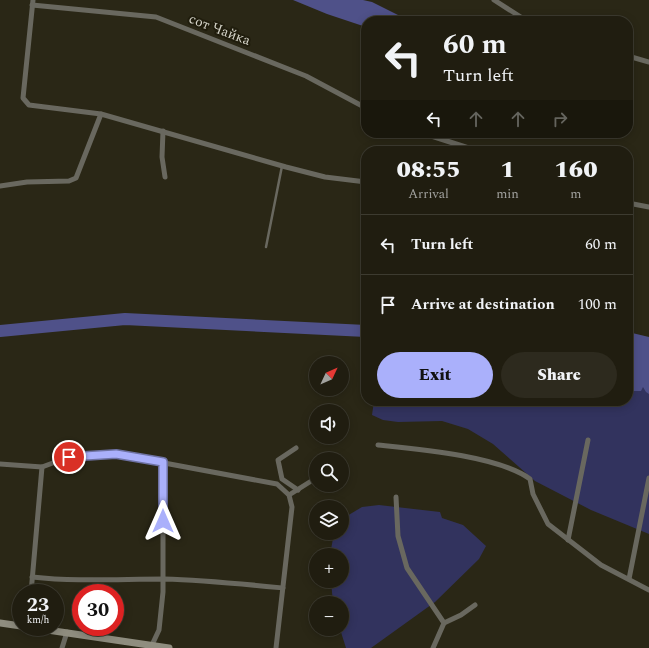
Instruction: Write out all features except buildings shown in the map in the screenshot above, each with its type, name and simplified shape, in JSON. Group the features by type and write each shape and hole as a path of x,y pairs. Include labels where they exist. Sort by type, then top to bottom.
{"main road":[{"path":"0,623 12,625"},
{"path":"66,632 152,647 169,648"}],"street":[{"path":"494,0 519,16"},
{"path":"33,3 23,98 29,104 101,114 282,166 325,177 361,181"},
{"name":"сот Чайка","path":"33,3 156,17 306,76 361,105"},
{"path":"633,57 649,62"},
{"path":"0,186 27,182 69,182 76,178 101,114"},
{"path":"162,131 162,157 165,177"},
{"path":"438,138 462,146"},
{"path":"633,204 649,207"},
{"path":"568,540 588,440"},
{"path":"378,444 432,450 480,460 521,472 530,479 533,494 548,524 601,565 649,590"},
{"path":"296,448 278,460 282,479 298,490"},
{"path":"0,464 42,467 69,457 116,454 277,484 290,495 292,507 276,648"},
{"path":"152,647 159,630 163,579 163,462"},
{"path":"32,584 42,467"},
{"path":"629,579 649,478"},
{"path":"290,495 309,483"},
{"path":"396,497 398,536 408,568 444,623"},
{"path":"32,577 67,581 163,579 209,581 283,588"},
{"path":"433,648 444,623 461,615 475,605"},
{"path":"62,648 66,632"}],"lane":[{"path":"266,247 282,166"}],"shaded area":[{"path":"633,377 649,385 649,534 591,510 535,481 493,444 468,429 442,421 398,422 383,420 372,415 373,406 633,406"},
{"path":"379,505 440,512 442,518 463,525 486,546 479,559 435,602 371,648 346,648 342,636 349,636 349,596 332,596 332,588 349,588 349,548 331,548 333,540 349,540 349,515 362,507"}],"water":[{"path":"293,0 363,0 372,2 400,16 361,16 361,25 327,14"},
{"path":"633,333 649,337 649,394 643,387 641,391 633,391"}],"waterway":[{"path":"0,331 125,319 361,331"}],"route":[{"path":"69,457 116,454 163,462 163,521"}]}
